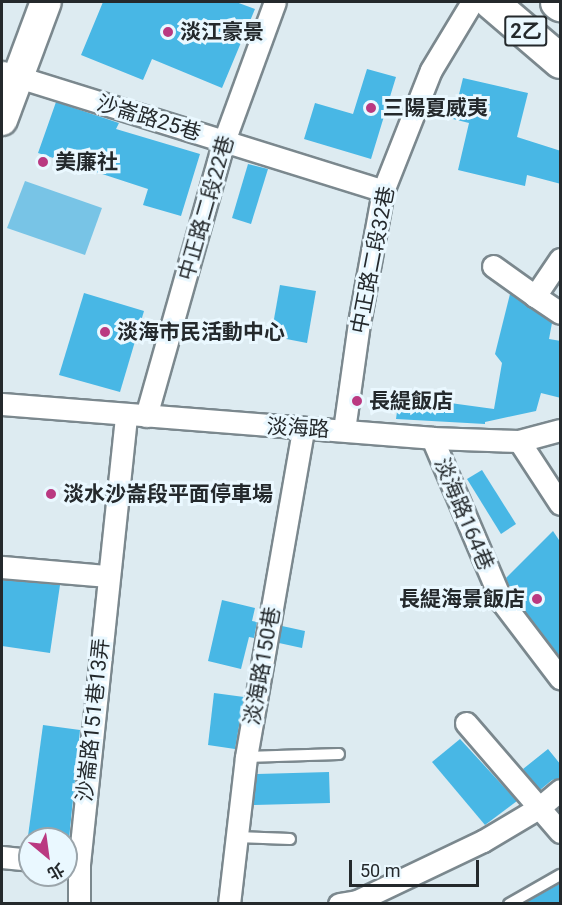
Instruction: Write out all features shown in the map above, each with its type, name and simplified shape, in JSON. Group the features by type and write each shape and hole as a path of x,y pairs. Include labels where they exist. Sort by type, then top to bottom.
{"main road":[{"name":"2乙","path":"491,2 561,62"}],"street":[{"path":"2,120 10,75 46,2"},
{"name":"中正路二段22巷","path":"107,576 136,416 224,141 275,2"},
{"name":"中正路二段32巷","path":"344,430 359,323 383,191 430,70 472,2"},
{"name":"沙崙路25巷","path":"10,75 383,191"},
{"path":"535,296 561,259"},
{"path":"493,266 561,313"},
{"name":"淡海路","path":"2,404 303,430 344,430 432,438 519,441 561,430"},
{"name":"淡海路150巷","path":"229,903 246,757 303,430"},
{"name":"淡海路164巷","path":"432,438 502,602 561,678"},
{"path":"519,441 561,504"},
{"path":"2,567 107,576"},
{"name":"沙崙路151巷13弄","path":"76,827 107,576"},
{"path":"466,723 561,832"},
{"path":"339,903 357,901 483,841 540,807 561,790"},
{"path":"2,857 18,859"},
{"name":"沙崙路151巷13弄","path":"76,887 79,903"}],"lane":[{"path":"246,757 339,754"},
{"path":"237,837 290,839"},
{"path":"509,903 561,875"}],"shaded area":[{"path":"25,181 102,208 85,255 7,228"}],"building":[{"name":"淡江豪景","path":"103,2 236,2 255,9 222,88 152,59 143,80 81,55"},
{"name":"三陽夏威夷","path":"367,69 396,77 371,159 304,139 315,103 353,114"},
{"path":"463,78 528,93 517,137 561,151 561,184 527,175 525,186 458,170 469,123 453,119"},
{"path":"56,102 119,123 116,129 200,154 181,216 143,205 148,189 38,153"},
{"path":"248,164 268,169 251,224 232,218"},
{"path":"280,285 316,291 307,343 271,336"},
{"name":"淡海市民活動中心","path":"84,293 144,311 120,392 59,375"},
{"path":"510,294 552,323 549,339 561,341 561,398 541,393 536,411 485,422 485,424 396,419 399,396 494,409 502,363 495,354"},
{"path":"482,470 516,524 501,534 467,479"},
{"name":"長緹海景飯店","path":"553,531 561,543 561,658 513,596 506,578"},
{"path":"2,580 60,585 50,653 2,646"},
{"path":"222,600 255,608 252,621 257,622 254,638 249,637 241,669 208,661"},
{"path":"282,626 305,631 302,648 279,643"},
{"path":"214,693 244,697 235,749 208,745"},
{"path":"43,725 80,730 70,827 29,827"},
{"path":"460,739 517,801 485,825 432,762"},
{"path":"548,749 561,765 561,778 552,780 540,790 523,769"},
{"path":"329,772 330,803 253,805 257,774"},
{"path":"561,883 561,903 525,903"}],"place":[{"name":"淡江豪景","path":"168,32"},
{"name":"三陽夏威夷","path":"371,108"},
{"name":"美廉社","path":"43,162"},
{"name":"淡海市民活動中心","path":"105,332"},
{"name":"長緹飯店","path":"357,401"},
{"name":"淡水沙崙段平面停車場","path":"51,494"},
{"name":"長緹海景飯店","path":"537,599"}]}
